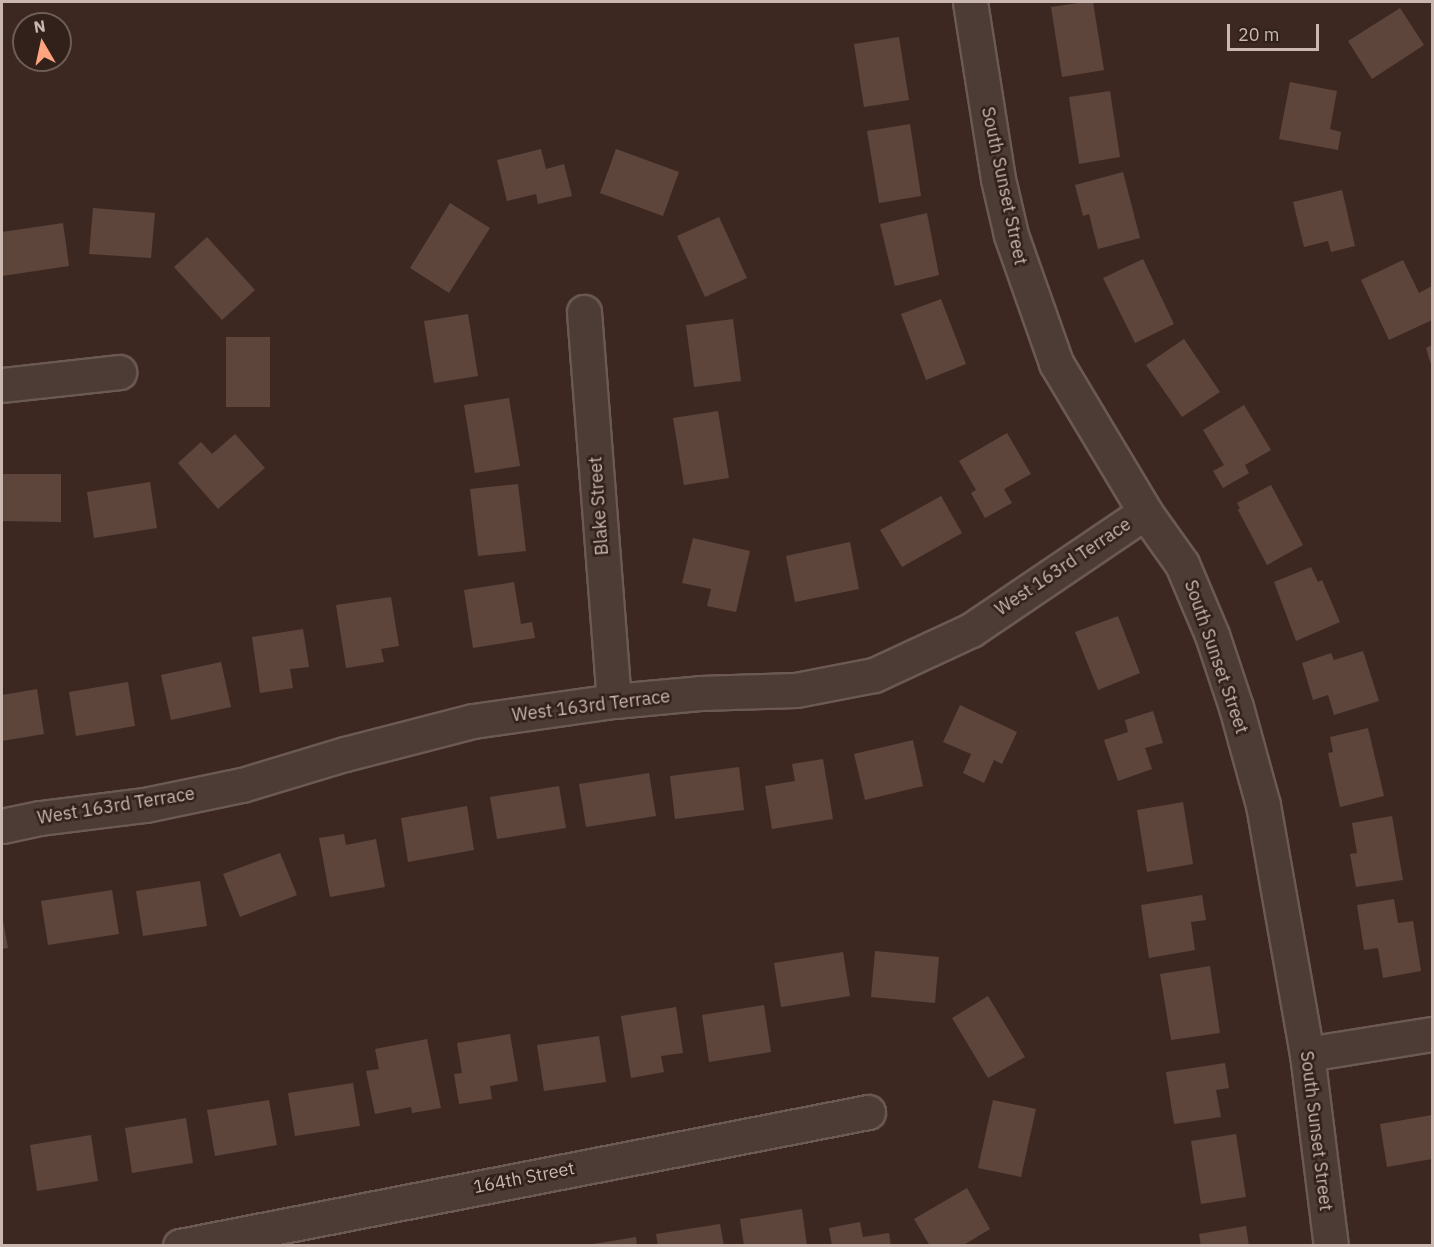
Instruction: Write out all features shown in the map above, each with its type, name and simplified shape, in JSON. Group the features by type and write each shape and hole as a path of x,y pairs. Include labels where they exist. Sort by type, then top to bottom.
{"street":[{"name":"South Sunset Street","path":"970,2 998,179 1025,281 1056,363 1145,512 1182,564 1212,635 1236,707 1263,805 1307,1054 1331,1245"},
{"name":"Blake Street","path":"585,312 614,701"},
{"path":"2,385 119,372"},
{"name":"West 163rd Terrace","path":"2,826 40,818 145,805 242,785 345,754 473,721 614,701 700,693 796,690 874,675 971,630 1145,512"},
{"path":"1307,1054 1432,1034"},
{"name":"164th Street","path":"180,1245 868,1112"}],"building":[{"path":"1093,2 1104,70 1062,77 1051,7"},
{"path":"1400,8 1424,45 1372,79 1348,41"},
{"path":"899,37 909,100 864,107 854,44"},
{"path":"1290,82 1337,91 1330,129 1341,132 1338,150 1279,139"},
{"path":"1110,91 1120,157 1079,164 1069,97"},
{"path":"910,124 921,196 879,203 867,131"},
{"path":"541,149 546,169 564,164 572,196 538,204 536,194 507,201 497,160"},
{"path":"616,149 679,172 663,216 600,193"},
{"path":"1123,172 1140,238 1098,249 1089,214 1083,216 1075,185"},
{"path":"1342,190 1355,246 1331,252 1328,241 1304,247 1293,202"},
{"path":"450,203 490,228 449,293 410,268"},
{"path":"93,208 155,213 151,258 89,254"},
{"path":"927,213 939,275 895,286 880,224"},
{"path":"719,217 747,278 705,297 677,236"},
{"path":"63,223 69,266 2,276 2,232"},
{"path":"207,237 255,290 222,320 174,267"},
{"path":"1143,259 1174,324 1135,343 1103,278"},
{"path":"1403,260 1419,293 1432,286 1432,320 1389,340 1361,280"},
{"path":"941,299 966,364 926,380 901,314"},
{"path":"468,314 478,376 434,383 424,321"},
{"path":"733,319 741,381 694,387 686,325"},
{"path":"226,337 270,337 270,407 226,407"},
{"path":"1184,339 1220,392 1182,417 1146,365"},
{"path":"1432,345 1432,368 1426,348"},
{"path":"509,398 520,466 475,473 464,405"},
{"path":"1244,405 1271,450 1245,465 1249,473 1223,488 1213,471 1224,465 1203,430"},
{"path":"718,411 729,478 684,485 673,418"},
{"path":"1007,433 1031,474 1004,489 1012,503 985,518 971,493 976,490 959,461"},
{"path":"235,434 265,468 218,509 178,463 201,442 212,454"},
{"path":"2,474 61,474 61,522 2,521"},
{"path":"150,482 157,528 94,538 87,492"},
{"path":"518,484 526,551 478,556 470,489"},
{"path":"1271,485 1303,545 1267,565 1238,510 1240,508 1237,503"},
{"path":"941,496 962,533 902,567 880,530"},
{"path":"693,538 750,551 736,612 707,606 711,589 682,583"},
{"path":"850,542 859,589 795,602 786,556"},
{"path":"1311,567 1318,582 1322,580 1340,622 1296,641 1274,582"},
{"path":"514,582 521,624 532,622 535,638 473,648 464,590"},
{"path":"391,597 399,646 381,649 384,662 346,668 336,605"},
{"path":"1118,616 1140,673 1098,690 1075,632"},
{"path":"303,629 309,667 290,669 293,688 260,693 252,637"},
{"path":"1363,651 1379,701 1334,715 1328,695 1313,700 1302,663 1331,653 1334,660"},
{"path":"221,662 231,707 171,720 161,675"},
{"path":"128,682 135,726 76,736 69,692"},
{"path":"37,689 44,734 2,741 2,695"},
{"path":"960,705 1017,732 1002,764 994,760 984,783 963,773 971,754 943,742"},
{"path":"1153,711 1163,743 1145,748 1152,769 1118,781 1104,740 1128,732 1125,720"},
{"path":"1368,728 1384,796 1340,807 1328,753 1333,752 1330,737"},
{"path":"913,740 923,786 865,800 854,754"},
{"path":"823,759 833,819 772,829 765,786 795,781 792,764"},
{"path":"739,767 744,810 675,819 670,776"},
{"path":"649,773 656,816 586,827 579,784"},
{"path":"559,786 566,828 497,839 490,797"},
{"path":"1183,802 1193,864 1147,872 1137,810"},
{"path":"467,806 474,850 408,862 401,818"},
{"path":"1392,816 1403,880 1356,887 1350,854 1357,853 1352,823"},
{"path":"344,834 346,845 376,839 385,887 330,897 319,838"},
{"path":"280,853 297,895 240,917 223,874"},
{"path":"200,881 207,926 143,936 136,891"},
{"path":"112,890 119,934 48,945 41,901"},
{"path":"1202,895 1206,920 1191,922 1195,950 1149,958 1141,905"},
{"path":"1394,899 1398,923 1413,921 1421,971 1383,978 1378,948 1364,950 1357,905"},
{"path":"2,915 8,948 2,949"},
{"path":"875,951 939,957 935,1003 871,997"},
{"path":"843,952 850,996 781,1007 774,963"},
{"path":"1210,966 1220,1033 1171,1040 1160,974"},
{"path":"988,996 1025,1057 988,1078 952,1018"},
{"path":"764,1005 771,1052 709,1062 702,1015"},
{"path":"676,1007 683,1053 661,1056 664,1072 631,1078 621,1016"},
{"path":"510,1034 518,1081 490,1086 492,1099 459,1104 454,1074 462,1073 457,1043"},
{"path":"599,1036 606,1082 544,1091 537,1045"},
{"path":"427,1039 441,1108 412,1113 411,1107 375,1114 366,1071 379,1069 375,1049"},
{"path":"1225,1063 1229,1088 1216,1090 1221,1117 1174,1124 1166,1072"},
{"path":"353,1083 360,1126 295,1136 288,1093"},
{"path":"269,1100 277,1145 215,1156 207,1110"},
{"path":"993,1100 1036,1109 1021,1177 978,1168"},
{"path":"1432,1115 1432,1159 1387,1167 1380,1124"},
{"path":"186,1118 193,1163 132,1173 125,1128"},
{"path":"1236,1134 1246,1197 1201,1204 1191,1141"},
{"path":"91,1135 98,1181 37,1191 30,1145"},
{"path":"967,1188 990,1229 962,1246 930,1246 914,1219"},
{"path":"802,1209 807,1246 744,1246 740,1219"},
{"path":"860,1222 863,1237 889,1233 891,1246 832,1246 829,1228"},
{"path":"720,1224 724,1246 658,1246 656,1234"},
{"path":"1246,1226 1249,1246 1201,1246 1199,1234"},
{"path":"636,1237 637,1246 593,1246 593,1244"}]}
